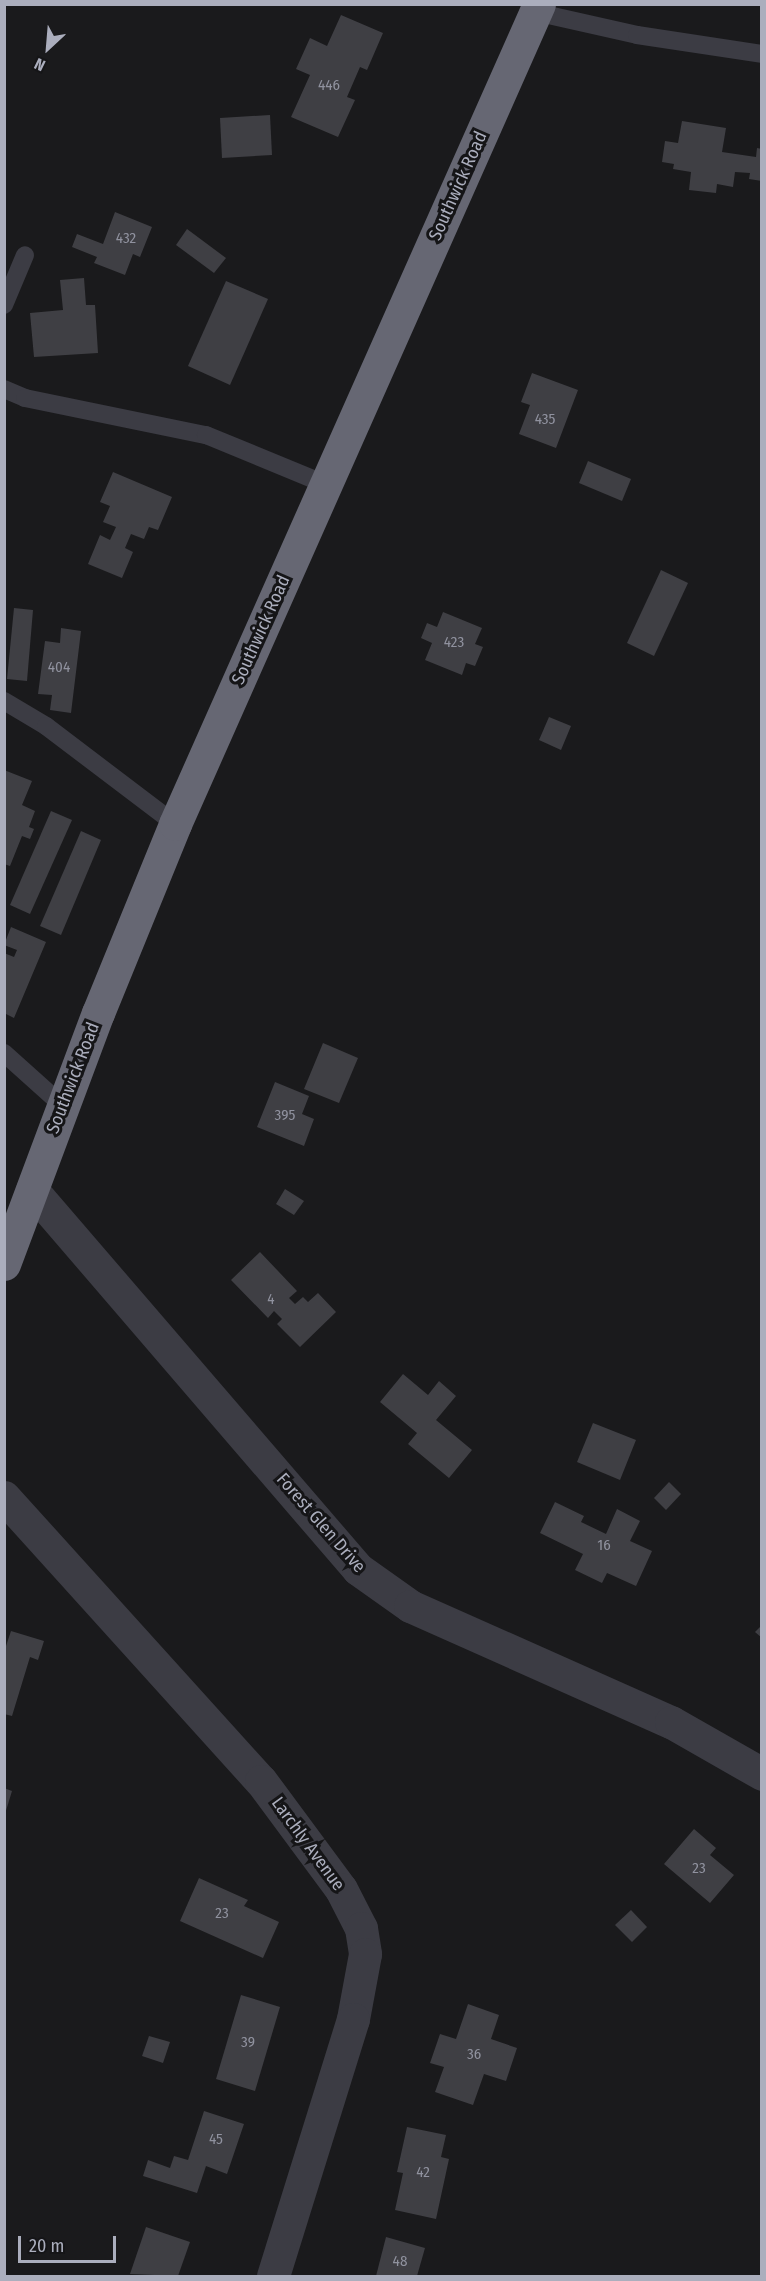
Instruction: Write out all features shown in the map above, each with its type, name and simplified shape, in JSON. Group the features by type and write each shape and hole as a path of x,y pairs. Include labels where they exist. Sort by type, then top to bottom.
{"highway":[{"name":"Southwick Road","path":"4,1264 63,1106 175,824 537,8"}],"street":[{"name":"Forest Glen Drive","path":"32,1190 358,1569 410,1606 671,1722 762,1774"},
{"name":"Larchly Avenue","path":"4,1497 261,1781 341,1889 361,1928 365,1954 353,2019 273,2277"}],"lane":[{"path":"537,8 637,35 762,54"},
{"path":"4,304 25,255"},
{"path":"4,389 25,398 206,435 325,484"},
{"path":"4,701 46,726 175,824"},
{"path":"4,1053 63,1106"}],"building":[{"path":"341,15 383,33 367,70 360,67 347,97 355,100 338,137 291,117 310,75 296,69 310,38 327,46"},
{"path":"270,115 272,155 222,158 220,118"},
{"path":"682,121 726,128 722,152 756,157 757,148 762,149 762,181 749,179 750,173 735,172 733,187 717,184 716,193 689,190 691,172 673,169 674,164 662,162 665,141 678,143"},
{"path":"115,212 152,227 140,257 133,254 125,275 94,263 97,257 72,247 77,234 103,244"},
{"path":"187,229 226,258 214,273 176,245"},
{"path":"84,278 86,305 95,305 98,353 34,357 30,313 63,310 60,280"},
{"path":"226,281 268,299 230,385 188,366"},
{"path":"532,373 578,390 556,448 519,434 530,405 521,402"},
{"path":"588,461 631,479 622,501 579,483"},
{"path":"113,472 172,497 158,530 149,527 144,539 131,534 125,548 133,552 122,578 88,564 100,535 110,540 116,527 103,522 110,506 100,502"},
{"path":"661,570 688,583 654,656 627,643"},
{"path":"14,608 33,610 27,681 7,679"},
{"path":"443,612 482,628 475,644 483,647 475,666 466,663 462,675 425,660 432,643 421,638 427,623 437,627"},
{"path":"61,628 81,631 71,713 50,710 52,695 38,694 45,641 60,643"},
{"path":"549,717 571,726 561,750 539,740"},
{"path":"4,770 32,781 22,805 35,811 29,827 34,829 30,839 22,836 10,866 4,864"},
{"path":"51,811 72,820 30,914 10,905"},
{"path":"81,831 101,840 61,935 40,926"},
{"path":"11,927 46,942 14,1018 4,1013 4,953 14,957 17,950 4,945"},
{"path":"323,1043 358,1058 339,1103 304,1089"},
{"path":"275,1082 309,1096 302,1114 314,1119 304,1146 257,1127"},
{"path":"285,1189 304,1201 294,1215 276,1204"},
{"path":"260,1252 297,1291 289,1298 295,1304 303,1297 308,1302 318,1293 336,1312 300,1347 277,1324 282,1319 274,1311 268,1318 231,1280"},
{"path":"403,1374 428,1395 439,1381 456,1396 436,1420 472,1450 449,1478 408,1444 417,1433 380,1402"},
{"path":"593,1423 636,1440 620,1480 577,1462"},
{"path":"669,1482 681,1494 666,1510 654,1498"},
{"path":"555,1502 584,1516 581,1522 606,1534 617,1509 640,1521 630,1541 652,1551 636,1586 607,1573 602,1583 575,1570 583,1554 540,1533"},
{"path":"762,1625 762,1638 755,1632"},
{"path":"11,1631 44,1641 38,1660 30,1657 12,1716 4,1714 4,1652"},
{"path":"4,1788 12,1791 5,1814 4,1814"},
{"path":"694,1829 716,1848 710,1855 734,1875 710,1903 664,1864"},
{"path":"199,1878 248,1900 244,1906 279,1922 263,1958 180,1921"},
{"path":"631,1910 647,1927 632,1942 615,1925"},
{"path":"241,1995 280,2007 255,2091 216,2079"},
{"path":"468,2004 499,2015 491,2039 517,2048 506,2081 484,2074 473,2105 435,2092 444,2067 430,2063 440,2034 456,2039"},
{"path":"149,2036 170,2042 163,2063 142,2056"},
{"path":"204,2111 244,2124 227,2174 206,2166 197,2193 143,2176 148,2160 170,2168 174,2156 188,2160"},
{"path":"407,2127 446,2135 441,2157 449,2159 436,2219 395,2210 403,2173 397,2172"},
{"path":"146,2227 190,2242 178,2276 130,2274"},
{"path":"386,2237 425,2248 417,2276 376,2276"}]}
